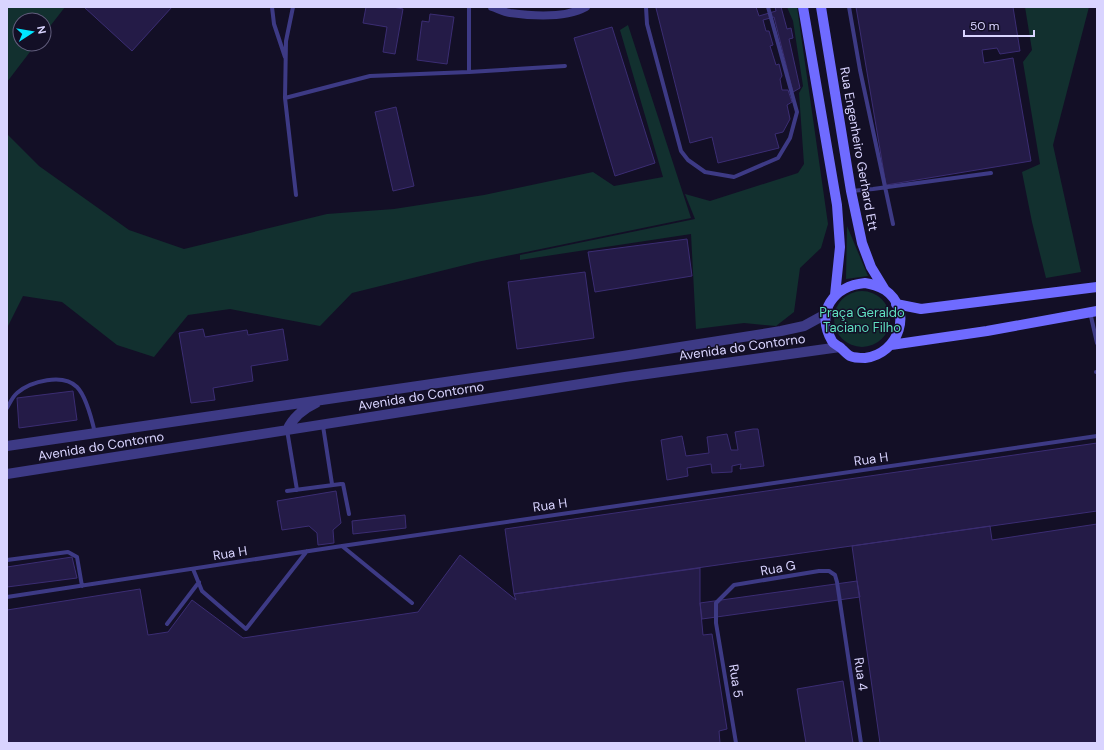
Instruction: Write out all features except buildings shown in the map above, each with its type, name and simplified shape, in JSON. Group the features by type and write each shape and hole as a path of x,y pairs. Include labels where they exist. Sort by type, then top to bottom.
{"main road":[{"path":"803,7 837,205 840,247 835,295"},
{"name":"Rua Engenheiro Gerhard Ett","path":"821,7 851,191 862,244 871,267 886,290"},
{"path":"865,283 876,285 886,290 896,304 900,314 900,325 897,336 891,345 883,352 873,357 862,358 850,356 840,347 833,344 825,325 829,304 835,295 843,288 854,284 865,283"},
{"path":"896,304 921,309 1097,286"},
{"path":"891,345 987,331 1094,312"}],"street":[{"path":"492,7 508,13 546,15 578,12 586,7"},
{"name":"Avenida do Contorno","path":"7,446 781,331 804,326 826,314"},
{"name":"Avenida do Contorno","path":"7,474 625,377 840,347"},
{"path":"287,430 297,415 308,407 323,400"}],"lane":[{"path":"272,7 274,24 286,59"},
{"path":"293,7 286,41 285,98 296,195"},
{"path":"469,7 469,72"},
{"path":"646,7 647,24 681,151 688,160 706,172 734,177 778,158 790,138 797,112 768,7"},
{"path":"848,7 884,188 893,224"},
{"path":"285,98 370,76 564,66"},
{"path":"851,191 884,188 991,173"},
{"path":"1094,312 1097,343"},
{"path":"7,408 16,393 30,384 59,379 71,383 78,388 90,413 95,433"},
{"path":"322,424 332,484"},
{"path":"287,430 296,490"},
{"name":"Rua H","path":"7,597 307,551 1097,436"},
{"path":"287,491 332,484 342,484 348,514"},
{"path":"342,546 412,603"},
{"path":"193,569 202,591 246,629 307,551"},
{"path":"7,560 68,552 77,557 82,586"},
{"name":"Rua G","path":"716,623 716,603 734,585 819,571 829,571 835,575 841,608"},
{"path":"167,624 199,582"},
{"name":"Rua 4","path":"841,608 861,743"},
{"name":"Rua 5","path":"716,623 736,743"}],"green space":[{"path":"7,7 65,7 52,24 52,12 12,12 12,52 30,52 7,82"},
{"path":"787,7 797,7 828,224 821,248 800,268 794,312 776,326 744,323 696,329 691,234 520,260 520,255 695,219 685,194 710,201 798,173 804,164 799,93 803,86 793,21"},
{"path":"1025,7 1089,7 1053,145 1081,272 1046,278 1032,222 1022,172 1040,164 1023,62 1032,50"},
{"path":"628,25 691,218 477,262 352,293 320,326 230,309 188,315 154,357 117,345 62,302 23,296 7,328 7,134 39,166 129,230 184,249 327,214 394,209 484,195 593,172 614,186 663,177 620,30"},
{"path":"847,226 868,276 846,279"},
{"name":"Praça Geraldo Taciano Filho","path":"862,291 873,293 882,299 888,308 890,319 888,330 882,339 873,345 862,347 851,345 842,339 836,330 834,319 836,308 842,299 851,293"}]}
